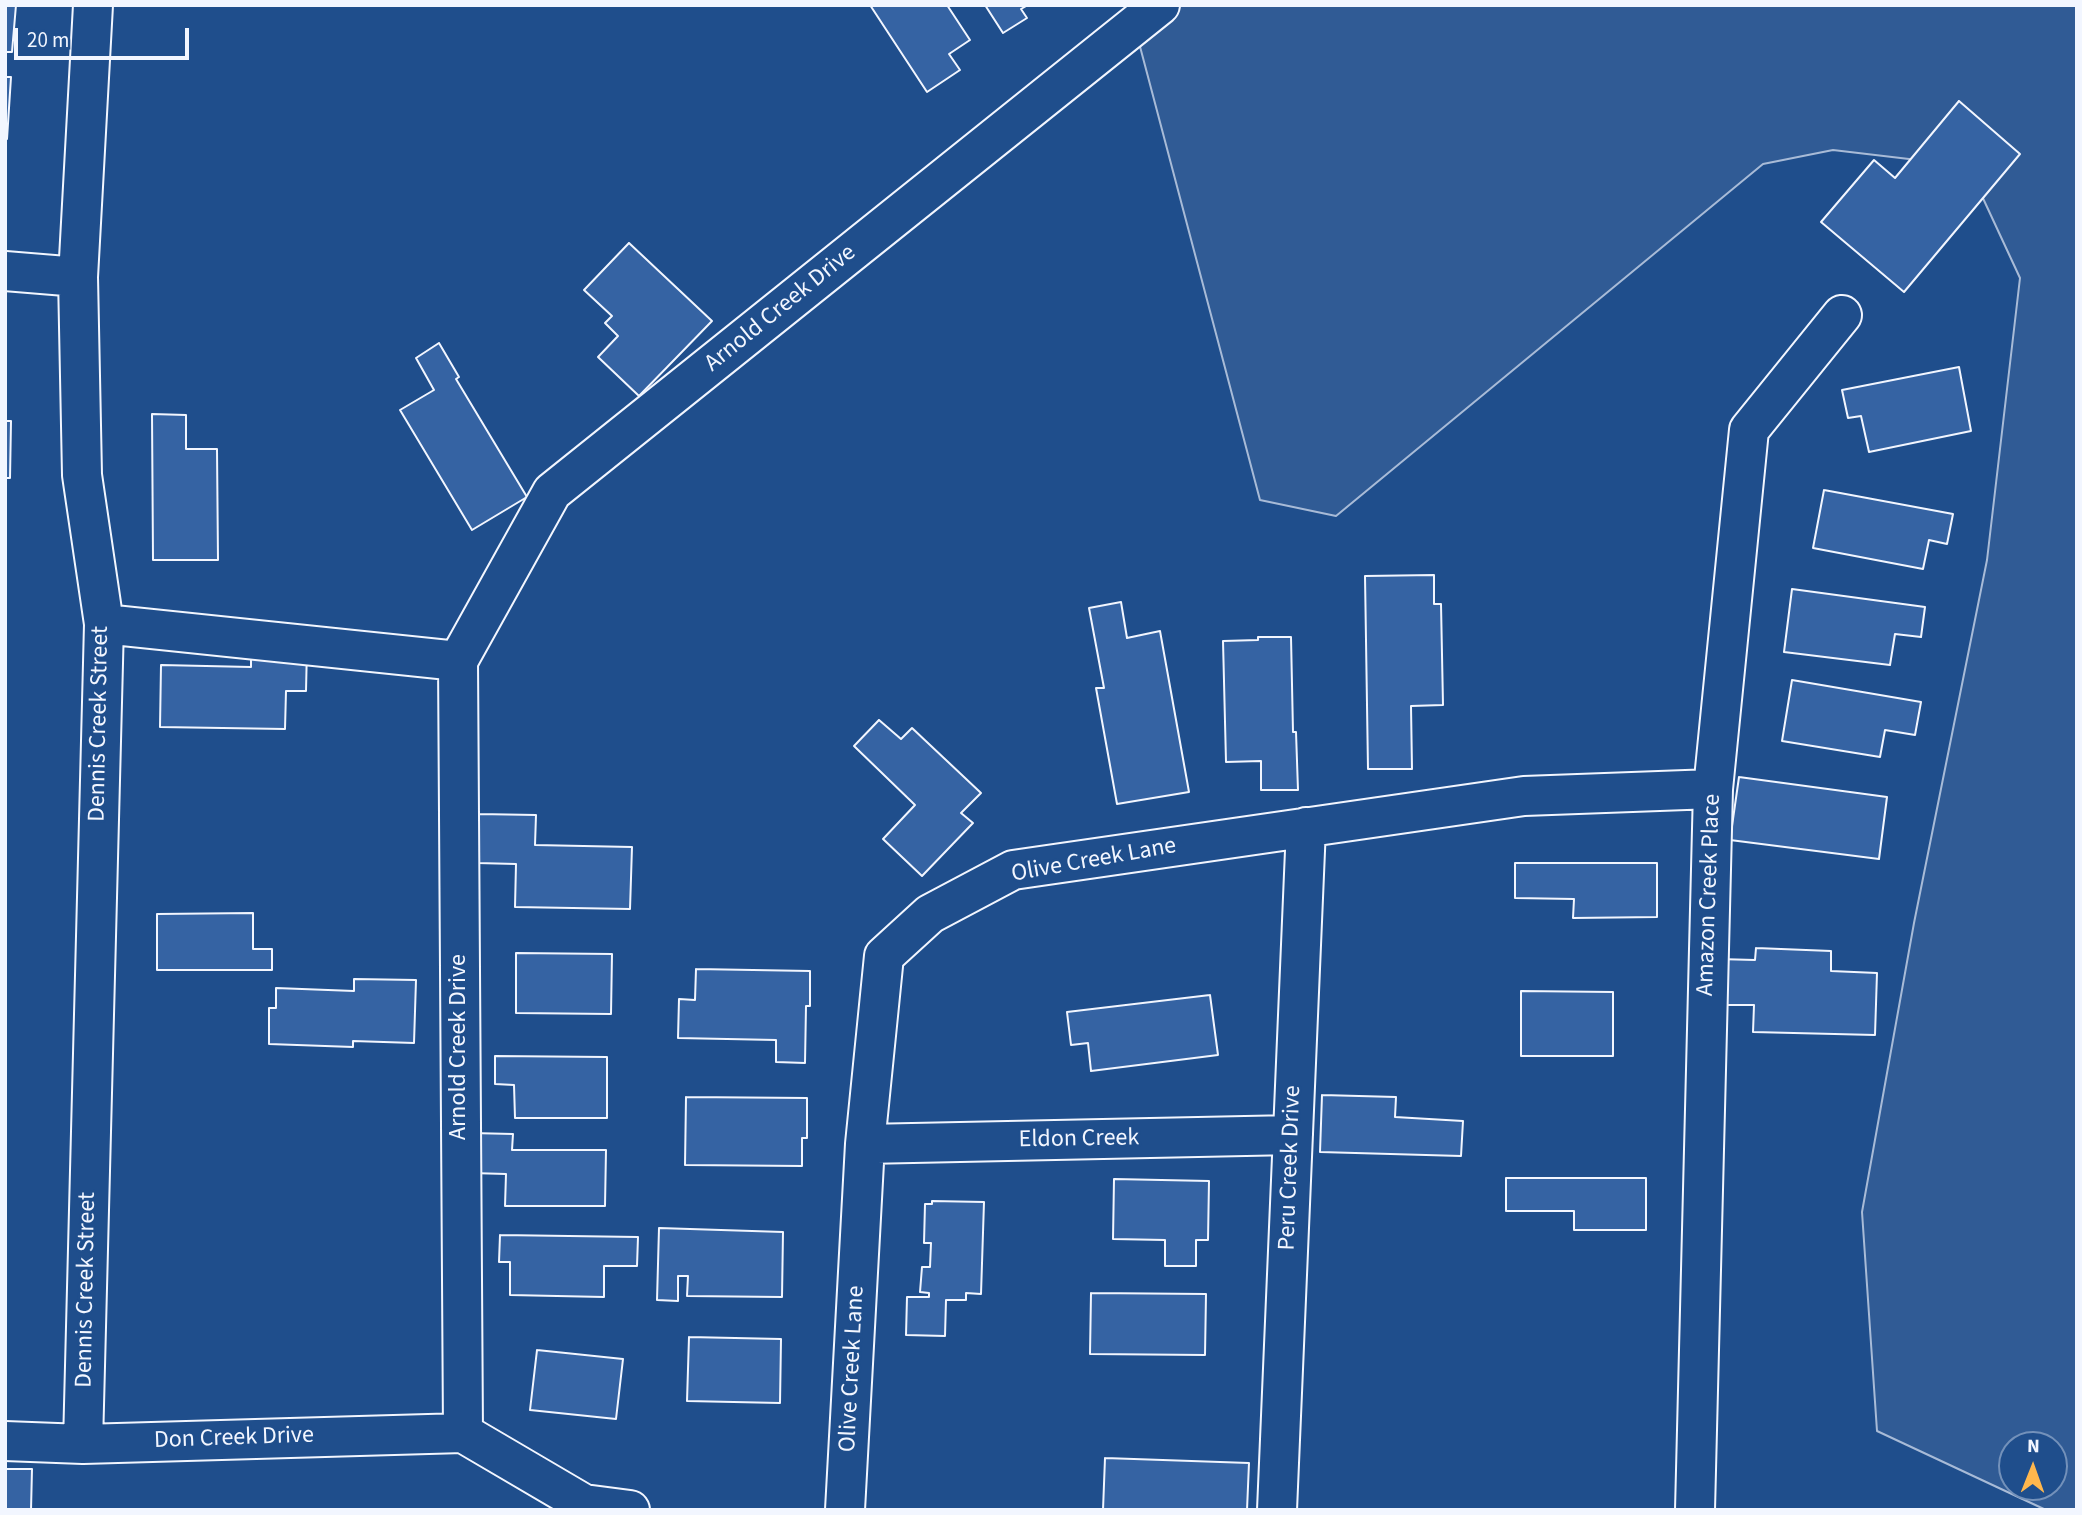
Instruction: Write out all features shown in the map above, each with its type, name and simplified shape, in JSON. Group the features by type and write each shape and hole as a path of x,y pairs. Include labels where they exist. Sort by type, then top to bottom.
{"street":[{"name":"Dennis Creek Street","path":"83,1444 104,624 82,475 78,277 93,5"},
{"name":"Arnold Creek Drive","path":"463,1433 458,661 552,492 1160,5"},
{"path":"5,271 78,277"},
{"name":"Amazon Creek Place","path":"1695,1510 1713,789 1749,430 1842,314"},
{"path":"104,624 458,661"},
{"name":"Olive Creek Lane","path":"845,1510 865,1144 884,956 930,914 1013,870 1524,796 1713,789"},
{"name":"Peru Creek Drive","path":"1277,1510 1306,827"},
{"name":"Eldon Creek","path":"865,1144 1293,1135"},
{"path":"463,1433 584,1504 629,1510"},
{"name":"Don Creek Drive","path":"5,1441 83,1444 463,1433"}],"shaded area":[{"path":"1129,5 2077,5 2077,1510 2046,1510 2027,1501 2068,1501 2068,1431 1998,1431 1998,1488 1877,1431 1862,1212 1914,923 1987,560 2020,278 1968,166 1833,150 1763,164 1336,516 1260,500"}],"building":[{"path":"5,5 16,5 12,52 5,52"},
{"path":"870,5 947,5 970,40 949,54 960,70 927,92"},
{"path":"985,5 1028,5 1021,9 1027,18 1003,33"},
{"path":"5,77 11,77 7,139 5,139"},
{"path":"1959,101 2020,154 1904,292 1821,222 1874,160 1895,178"},
{"path":"629,243 712,321 639,396 598,357 618,336 605,323 612,316 584,290"},
{"path":"439,343 459,377 456,379 527,497 472,530 400,410 434,390 416,358"},
{"path":"1959,367 1971,431 1869,452 1861,416 1848,418 1842,390"},
{"path":"152,414 186,415 186,449 217,449 218,560 153,560"},
{"path":"5,421 11,421 10,478 5,478"},
{"path":"1824,490 1953,514 1947,544 1929,540 1923,569 1813,548"},
{"path":"1434,575 1434,604 1441,604 1443,705 1411,706 1412,769 1368,769 1365,576"},
{"path":"1792,589 1925,607 1921,637 1895,634 1890,665 1784,652"},
{"path":"1121,602 1127,638 1160,631 1189,792 1117,804 1096,688 1104,688 1089,608"},
{"path":"1258,637 1291,637 1293,732 1296,732 1298,790 1261,790 1261,761 1226,762 1223,641 1258,640"},
{"path":"251,646 307,647 306,691 286,691 285,729 160,727 161,665 251,667"},
{"path":"1792,680 1921,702 1915,735 1885,730 1880,757 1782,741"},
{"path":"879,720 901,739 912,728 981,793 961,813 973,823 922,876 883,839 915,805 854,746"},
{"path":"1739,777 1887,797 1879,859 1730,840"},
{"path":"478,814 536,815 535,845 632,847 630,909 515,907 516,864 477,863"},
{"path":"1515,863 1657,863 1657,917 1573,918 1574,899 1515,898"},
{"path":"253,913 253,949 272,949 272,970 157,970 157,914"},
{"path":"1756,948 1831,951 1831,971 1877,973 1875,1035 1753,1032 1754,1005 1718,1005 1718,959 1755,960"},
{"path":"516,953 612,954 611,1014 516,1013"},
{"path":"696,969 810,971 805,1063 776,1062 776,1040 678,1038 679,999 695,1000"},
{"path":"354,979 416,980 414,1043 353,1041 353,1047 269,1044 269,1008 276,1008 276,988 354,991"},
{"path":"1521,991 1613,992 1613,1056 1521,1056"},
{"path":"1210,995 1218,1055 1091,1071 1088,1043 1071,1045 1067,1012"},
{"path":"495,1056 607,1057 607,1118 515,1118 514,1085 495,1084"},
{"path":"1322,1095 1396,1097 1395,1117 1463,1121 1461,1156 1320,1152"},
{"path":"686,1097 807,1098 807,1138 802,1138 802,1166 685,1165"},
{"path":"471,1133 513,1134 512,1150 606,1150 605,1206 505,1206 506,1174 471,1173"},
{"path":"1506,1178 1646,1178 1646,1230 1574,1230 1574,1211 1506,1211"},
{"path":"1114,1179 1209,1181 1208,1240 1196,1240 1196,1266 1165,1266 1165,1240 1113,1239"},
{"path":"932,1201 984,1202 981,1294 966,1293 966,1300 946,1300 945,1336 906,1335 907,1297 929,1297 929,1293 920,1292 922,1267 930,1267 931,1243 924,1243 925,1204 932,1204"},
{"path":"659,1228 783,1232 782,1297 687,1296 688,1276 678,1276 678,1301 657,1300"},
{"path":"500,1235 638,1237 637,1266 604,1266 604,1297 510,1295 510,1262 499,1262"},
{"path":"1091,1293 1206,1294 1205,1355 1090,1354"},
{"path":"689,1337 781,1339 780,1403 687,1401"},
{"path":"537,1350 623,1359 616,1419 530,1410"},
{"path":"1105,1458 1249,1463 1247,1510 1103,1510"},
{"path":"5,1469 32,1469 31,1510 5,1510"}]}
